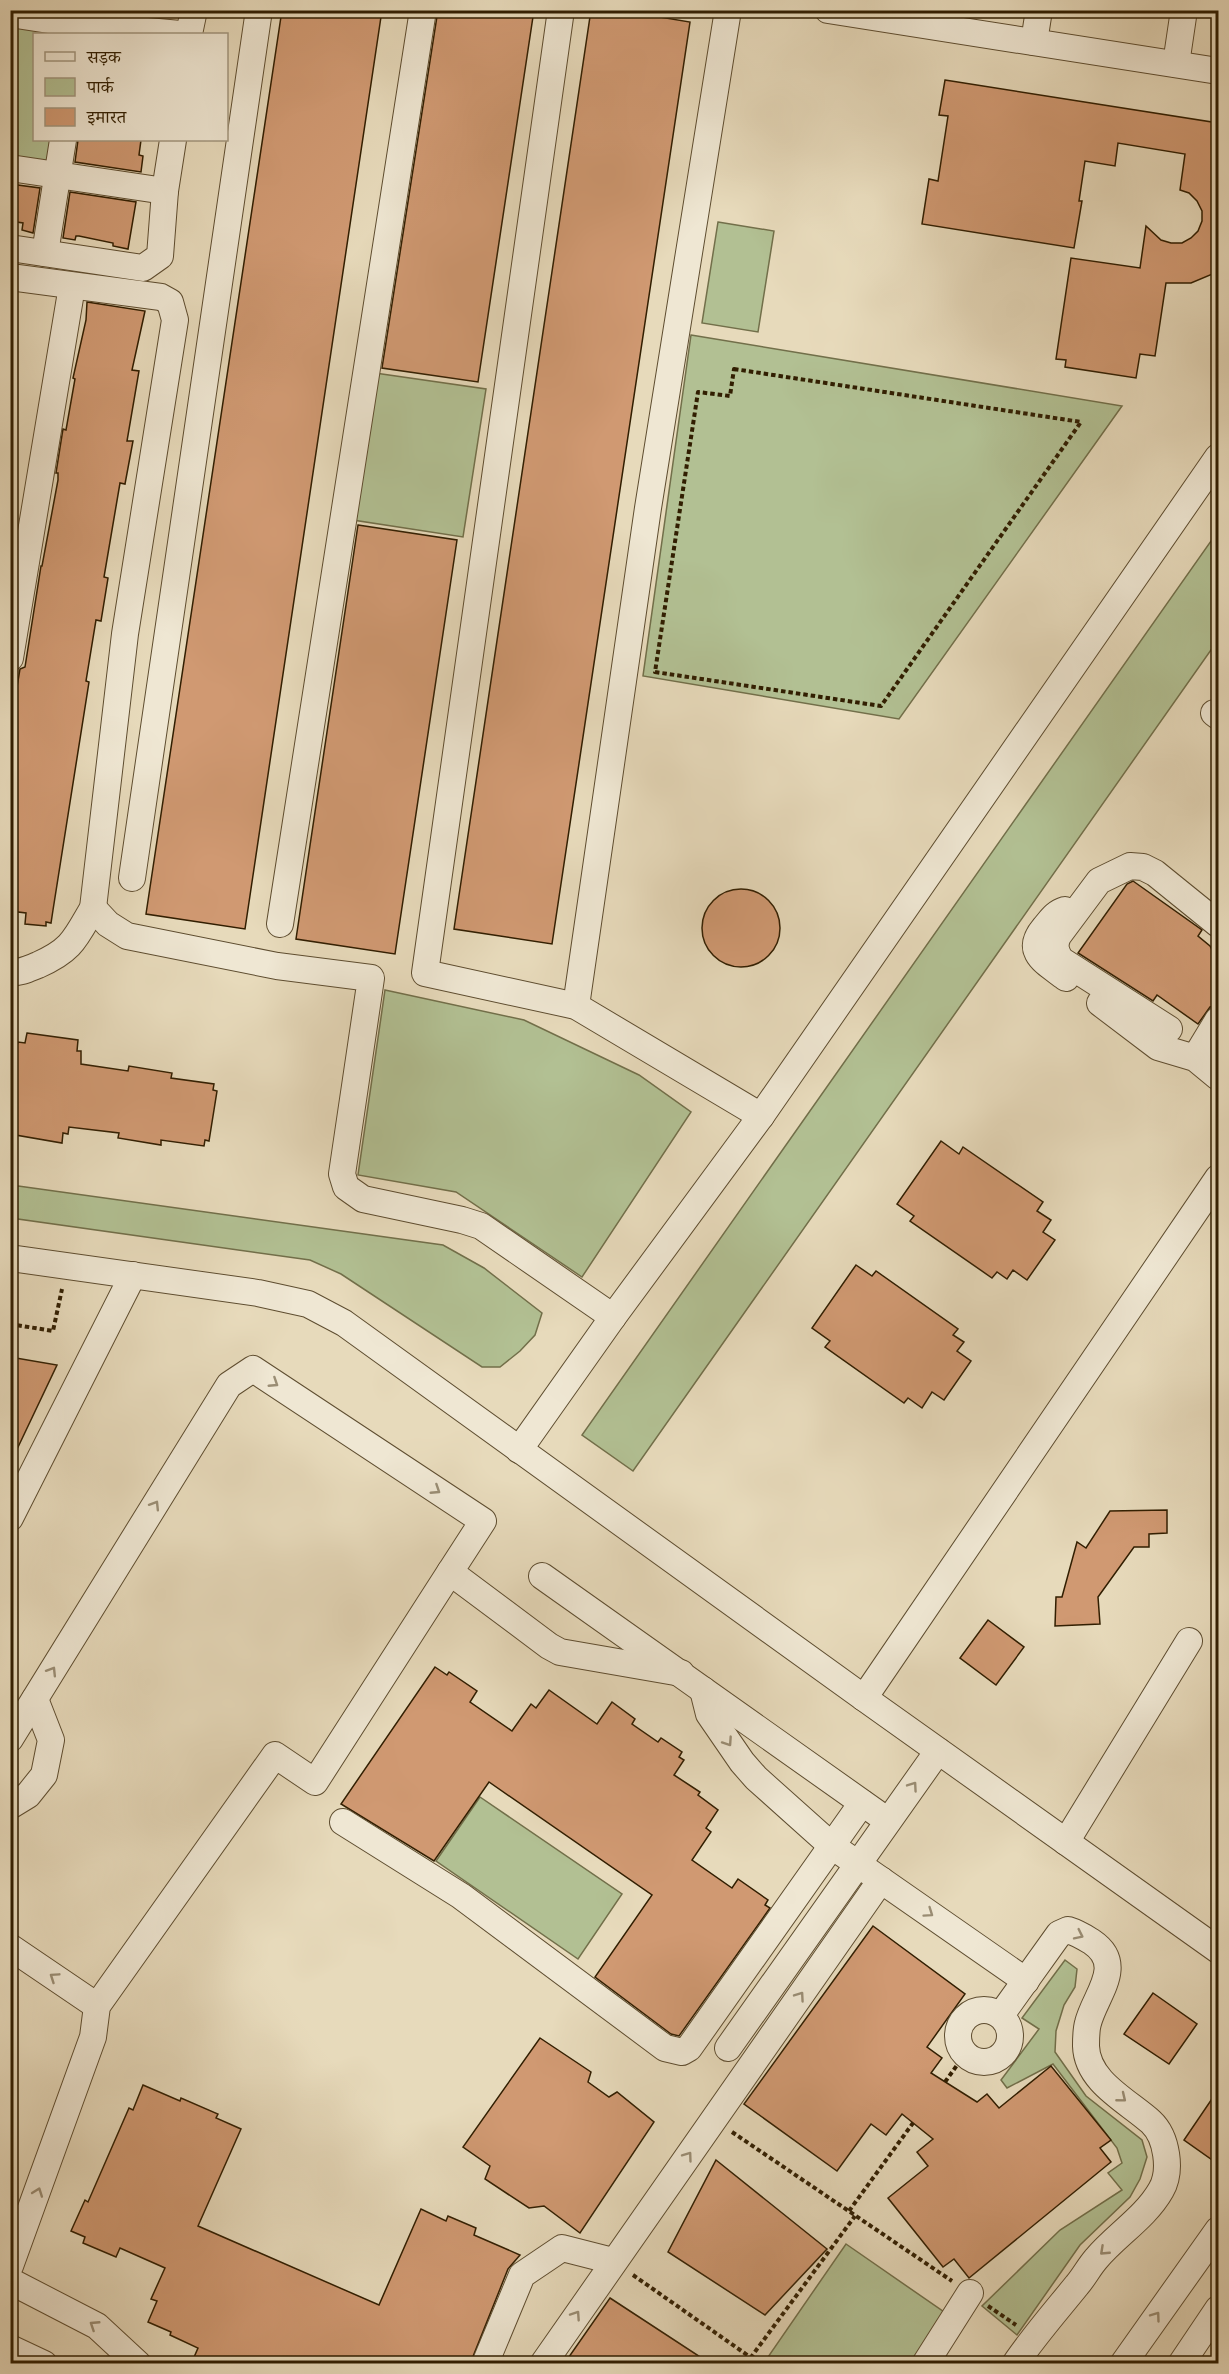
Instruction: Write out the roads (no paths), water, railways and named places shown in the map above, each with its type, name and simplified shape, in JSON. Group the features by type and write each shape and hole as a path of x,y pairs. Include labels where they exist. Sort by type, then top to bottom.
{"street":[{"path":"189,33 194,10"},
{"path":"132,878 259,10"},
{"path":"280,924 423,10"},
{"path":"561,10 425,973 576,1006 761,1116"},
{"path":"576,1006 648,508 728,10"},
{"path":"828,10 880,14 1034,42 1218,71"},
{"path":"1034,42 1040,10"},
{"path":"1176,64 1184,10"},
{"path":"10,15 171,33"},
{"path":"45,253 63,141"},
{"path":"10,248 143,268 160,256 165,192 173,141"},
{"path":"10,168 165,192"},
{"path":"10,277 161,297 170,302 174,320 125,634 93,908 72,945 57,956 19,973 10,972"},
{"path":"10,658 72,286"},
{"path":"519,1450 613,1317 761,1116 1218,457"},
{"path":"1170,1029 1061,960 1056,952 1055,944 1058,936 1099,881 1130,866 1143,867 1155,873 1218,924"},
{"path":"1083,905 1057,912 1036,938 1035,950 1041,958 1158,1047 1195,1058 1218,1077"},
{"path":"93,908 108,924 127,936 277,966 371,978 342,1174 346,1187 363,1199 481,1226 613,1317"},
{"path":"1195,1058 1218,1020"},
{"path":"864,1698 1218,1178"},
{"path":"10,1258 258,1293 308,1304 344,1323 1218,1950"},
{"path":"10,1518 133,1275"},
{"path":"10,1739 229,1386 253,1369 483,1521 315,1782 275,1755 97,2006 93,2037 10,2266"},
{"path":"450,1572 560,1652 681,1673"},
{"path":"542,1576 888,1821"},
{"path":"1066,1842 1189,1641"},
{"path":"703,1690 709,1713 742,1762 756,1778 832,1846 1026,1981"},
{"path":"10,1806 28,1795 44,1775 51,1740 35,1699"},
{"path":"728,2048 938,1751"},
{"path":"343,1822 461,1896 665,2048 682,2052 688,2048 862,1803"},
{"path":"543,2364 881,1880"},
{"path":"1001,2015 1059,1934 1068,1930 1079,1933 1101,1948 1107,1959 1108,1971 1088,2024 1086,2047 1090,2063 1094,2073 1105,2085 1154,2124 1162,2136 1167,2166 1161,2191 1132,2225 1095,2259 1028,2354"},
{"path":"10,1947 97,2006"},
{"path":"980,2009 1001,2015 1007,2022 1010,2032 1010,2042 1005,2052 998,2059 988,2062 978,2062 965,2054 958,2040 958,2029 963,2020 970,2013 980,2009"},
{"path":"1123,2364 1218,2230"},
{"path":"485,2364 522,2275 562,2248 613,2261"},
{"path":"10,2281 97,2325 138,2364"},
{"path":"925,2364 970,2293"},
{"path":"1181,2364 1218,2309"},
{"path":"10,2348 44,2364"}]}
